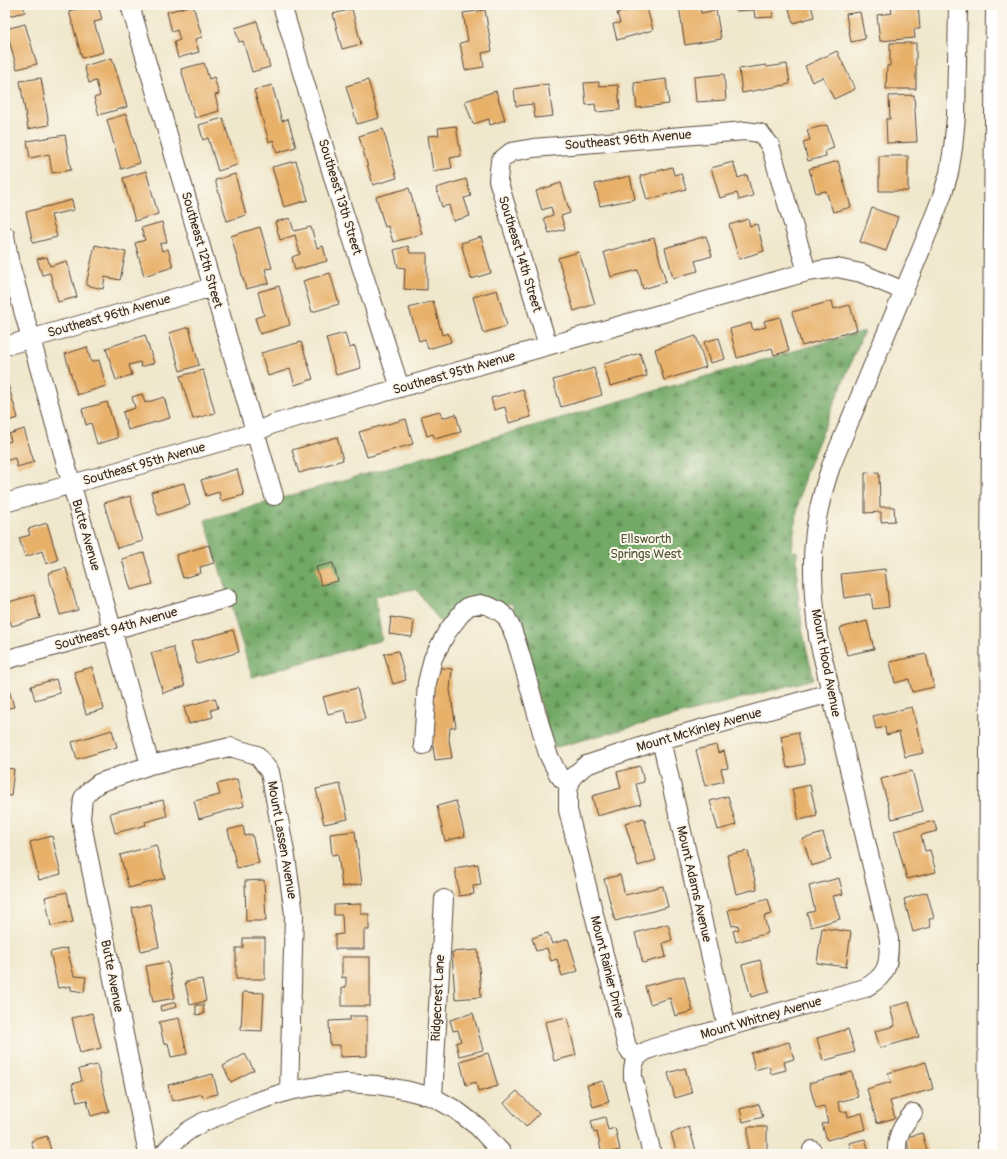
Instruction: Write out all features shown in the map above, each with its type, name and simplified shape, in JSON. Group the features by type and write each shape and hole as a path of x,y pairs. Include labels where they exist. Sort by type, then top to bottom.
{"highway":[{"path":"989,1154 997,5"}],"street":[{"name":"Southeast 12th Street","path":"130,5 274,496"},
{"name":"Southeast 13th Street","path":"282,5 338,194 400,388"},
{"name":"Mount Hood Avenue","path":"884,972 889,958 889,939 818,637 812,575 814,541 816,520 831,466 923,245 949,173 956,117 958,5"},
{"name":"Southeast 96th Avenue","path":"500,161 511,152 533,148 745,130 760,133 770,145 807,272"},
{"name":"Southeast 14th Street","path":"500,161 498,180 548,346"},
{"name":"Butte Avenue","path":"5,236 9,260 150,765"},
{"name":"Southeast 95th Avenue","path":"5,502 256,432 273,424 807,272 837,268 861,273 904,291"},
{"name":"Southeast 96th Avenue","path":"5,346 213,287"},
{"name":"Southeast 94th Avenue","path":"5,660 227,598"},
{"path":"424,745 427,683 433,658 446,632 463,611 469,606 480,604 489,606 499,610 506,617 512,629 548,754 562,779 571,781"},
{"name":"Mount McKinley Avenue","path":"571,781 586,765 661,740 830,693"},
{"name":"Mount Adams Avenue","path":"661,740 726,1028"},
{"name":"Mount Lassen Avenue","path":"83,798 90,790 99,784 150,765 230,747 257,755 270,772 286,858 294,914 289,1091"},
{"name":"Mount Rainier Drive","path":"571,781 568,791 568,810 627,1047 636,1060"},
{"name":"Butte Avenue","path":"83,798 81,819 148,1154"},
{"name":"Ridgecrest Lane","path":"433,1097 444,899"},
{"name":"Mount Whitney Avenue","path":"636,1060 641,1053 653,1048 864,988 876,982 884,972"},
{"path":"636,1060 632,1067 633,1077 652,1154"},
{"path":"163,1154 173,1143 188,1131 203,1122 289,1091 346,1083 377,1085 433,1097 456,1110 478,1127 503,1154"},
{"path":"897,1154 896,1145 903,1125 913,1113"}],"green space":[{"name":"Ellsworth Springs West","path":"864,331 806,472 795,521 792,552 797,551 801,618 814,679 553,748 512,603 441,623 416,589 375,596 382,640 252,677 205,520"}],"building":[{"path":"5,5 23,5 25,12 5,17"},
{"path":"92,5 98,5 102,20 94,22 103,52 82,58 69,11"},
{"path":"193,5 202,37 195,39 199,52 178,58 174,42 180,40 177,30 172,32 167,12"},
{"path":"623,5 646,5 653,30 617,40 613,24 620,23 617,13 625,11"},
{"path":"699,5 701,13 716,10 721,39 685,45 679,6"},
{"path":"736,5 772,5 773,17 755,18 754,10 736,11"},
{"path":"788,5 811,5 814,17 793,23"},
{"path":"845,5 855,5 846,8"},
{"path":"918,5 920,29 914,29 915,38 880,41 877,15 892,13 891,7"},
{"path":"352,9 361,44 342,49 333,14"},
{"path":"485,10 492,51 482,53 484,67 465,70 460,43 468,41 463,13"},
{"path":"860,12 865,39 851,42 846,14"},
{"path":"257,21 270,67 252,72 243,41 239,42 235,28"},
{"path":"25,24 37,64 17,69 6,29"},
{"path":"890,43 916,43 916,89 886,89 887,66 890,66"},
{"path":"837,51 855,89 834,99 823,77 812,82 805,66"},
{"path":"112,58 127,107 99,115 94,98 100,96 96,81 89,83 84,66"},
{"path":"204,63 209,79 214,77 219,94 215,95 219,111 195,118 181,69"},
{"path":"787,64 790,84 742,93 739,69"},
{"path":"724,74 726,100 696,102 694,77"},
{"path":"41,78 49,125 28,129 20,81"},
{"path":"666,79 669,104 637,108 634,83"},
{"path":"368,80 379,118 357,124 346,86"},
{"path":"599,82 599,86 618,85 620,110 596,112 595,104 586,105 584,83"},
{"path":"548,84 553,116 535,118 533,104 516,106 514,89"},
{"path":"272,85 282,121 288,119 296,147 277,153 273,140 269,142 254,90"},
{"path":"496,91 505,120 490,125 489,119 473,124 465,101"},
{"path":"914,95 917,142 887,143 886,119 890,119 889,96"},
{"path":"126,114 140,163 121,169 107,120"},
{"path":"223,118 237,165 218,171 208,138 203,140 199,125"},
{"path":"827,125 834,148 825,151 826,156 808,161 803,142 810,140 807,130"},
{"path":"456,126 461,156 450,158 452,168 433,171 428,136 439,135 438,128"},
{"path":"383,129 397,178 373,185 359,136"},
{"path":"65,135 71,170 52,173 49,154 30,158 27,141"},
{"path":"879,156 908,156 908,191 879,191"},
{"path":"296,161 308,200 284,207 272,167"},
{"path":"838,161 851,207 833,212 826,191 816,193 809,169"},
{"path":"733,162 738,178 747,175 753,196 739,200 737,193 720,198 711,168"},
{"path":"672,167 674,175 681,173 686,189 647,200 640,176"},
{"path":"146,171 158,214 135,221 123,178"},
{"path":"235,174 246,215 227,221 215,180"},
{"path":"630,176 635,199 600,206 595,184"},
{"path":"466,179 471,196 464,198 470,216 453,221 449,205 442,207 436,188"},
{"path":"561,183 570,213 561,216 565,229 549,233 544,218 553,215 551,207 542,210 536,191"},
{"path":"409,188 422,234 393,242 388,226 385,227 376,197"},
{"path":"72,200 74,210 51,215 57,237 33,243 26,212"},
{"path":"872,208 898,217 886,251 860,242"},
{"path":"290,218 294,231 311,227 317,248 323,246 327,261 295,270 292,257 300,254 295,235 280,240 275,222"},
{"path":"748,219 750,226 757,224 764,251 739,259 729,225"},
{"path":"162,222 167,242 160,244 162,251 168,249 173,267 144,276 135,243 145,240 141,228"},
{"path":"260,227 272,268 265,269 269,283 246,289 231,236"},
{"path":"706,236 712,256 695,261 698,271 673,278 665,248"},
{"path":"481,237 491,273 471,279 461,243"},
{"path":"654,238 666,282 643,289 638,270 611,277 604,252"},
{"path":"95,245 126,252 120,280 105,277 103,289 86,285"},
{"path":"408,246 410,253 427,253 427,290 404,289 405,268 398,267 394,250"},
{"path":"579,252 595,304 574,311 558,258"},
{"path":"47,257 50,266 67,261 77,297 58,302 50,273 42,275 37,259"},
{"path":"330,273 339,304 312,312 303,281"},
{"path":"279,286 290,325 260,334 255,318 264,315 258,292"},
{"path":"497,290 507,326 483,333 473,297"},
{"path":"433,301 442,335 448,333 451,342 428,349 425,339 419,341 409,308"},
{"path":"832,301 834,309 850,305 857,330 802,346 792,312"},
{"path":"780,317 789,351 774,355 772,348 737,358 730,329 751,323 753,330 766,327 764,321"},
{"path":"189,327 199,365 180,371 169,333"},
{"path":"345,333 349,348 355,346 361,368 336,375 326,338"},
{"path":"145,335 154,363 141,367 140,362 129,365 132,375 116,380 106,348"},
{"path":"696,336 706,367 664,380 655,349"},
{"path":"719,338 725,359 710,363 704,342"},
{"path":"301,342 313,379 295,385 290,369 268,376 261,353"},
{"path":"87,347 91,362 99,360 106,386 77,395 65,354"},
{"path":"640,353 647,376 610,386 604,364"},
{"path":"594,368 602,395 561,407 553,380"},
{"path":"203,370 215,413 193,419 180,376"},
{"path":"5,381 7,381 18,418 5,422"},
{"path":"523,389 531,417 509,423 505,407 494,410 491,398"},
{"path":"142,394 145,403 164,397 170,418 128,430 123,412 135,408 132,397"},
{"path":"107,402 118,438 97,444 91,423 86,425 82,409"},
{"path":"440,411 442,418 456,414 461,432 435,439 433,434 427,436 421,416"},
{"path":"406,419 413,444 367,457 359,432"},
{"path":"24,429 34,462 17,467 15,458 5,461 5,443 11,441 9,434"},
{"path":"337,437 343,460 299,473 292,450"},
{"path":"237,469 244,495 221,501 219,492 206,496 201,480"},
{"path":"879,472 880,507 894,507 895,521 881,522 881,512 865,513 865,473"},
{"path":"184,483 190,505 158,515 151,492"},
{"path":"130,496 143,541 117,548 104,503"},
{"path":"47,523 58,560 46,564 42,551 25,557 19,538 30,535 28,529"},
{"path":"209,545 214,563 200,567 201,573 183,578 176,555"},
{"path":"144,553 153,584 131,590 122,559"},
{"path":"333,563 338,581 321,585 316,567"},
{"path":"66,568 78,610 60,615 48,573"},
{"path":"885,569 889,607 873,609 871,594 844,598 841,574"},
{"path":"34,595 40,618 12,626 9,619 5,620 5,603"},
{"path":"391,617 414,621 412,637 389,634"},
{"path":"867,621 874,649 847,655 840,628"},
{"path":"233,630 239,652 197,664 191,642"},
{"path":"173,647 185,686 163,693 151,653"},
{"path":"398,651 406,680 393,684 384,654"},
{"path":"926,654 934,687 912,692 909,679 895,683 890,662"},
{"path":"92,667 104,709 86,714 74,672"},
{"path":"434,667 452,669 450,690 456,727 450,728 449,739 452,758 435,760 432,740"},
{"path":"56,679 60,693 35,700 31,686"},
{"path":"357,688 365,719 348,724 345,710 328,714 323,697"},
{"path":"9,690 14,707 5,709 5,691"},
{"path":"215,698 218,708 211,710 213,717 189,724 184,707"},
{"path":"912,707 923,753 905,757 899,732 886,735 885,727 876,729 873,716"},
{"path":"112,730 117,747 77,759 72,742"},
{"path":"798,732 805,764 787,768 781,736"},
{"path":"716,745 718,753 724,751 728,768 721,769 724,781 705,786 696,750"},
{"path":"640,766 644,782 636,784 641,804 597,816 592,796 621,788 617,772"},
{"path":"5,768 14,769 11,796 5,795"},
{"path":"912,771 923,811 892,819 881,779"},
{"path":"237,779 244,806 199,819 194,801 220,795 217,784"},
{"path":"340,784 348,819 324,824 316,789"},
{"path":"810,785 817,816 799,820 792,789"},
{"path":"728,796 736,825 718,830 710,801"},
{"path":"163,800 167,816 145,822 146,825 115,833 110,813"},
{"path":"456,801 465,836 445,841 437,806"},
{"path":"644,818 656,860 638,866 625,823"},
{"path":"934,821 937,831 921,835 925,851 930,850 936,872 907,879 894,831"},
{"path":"243,826 245,836 252,834 259,863 237,868 228,830"},
{"path":"355,831 362,884 342,887 338,854 332,855 330,834"},
{"path":"823,833 831,860 811,866 803,839"},
{"path":"52,836 61,874 39,880 30,842"},
{"path":"156,845 165,878 129,888 120,855"},
{"path":"748,851 757,889 736,894 727,855"},
{"path":"478,864 481,885 473,886 474,894 459,896 455,868"},
{"path":"620,875 625,895 663,886 668,907 615,921 604,879"},
{"path":"839,878 843,894 833,896 840,919 811,927 807,913 815,911 809,886"},
{"path":"264,880 266,921 246,921 245,881"},
{"path":"67,892 73,922 51,926 45,897"},
{"path":"927,892 934,918 929,919 931,927 913,932 904,899"},
{"path":"768,899 772,914 764,916 768,933 736,942 733,931 739,929 738,925 732,926 728,910"},
{"path":"150,904 159,947 141,951 132,908"},
{"path":"361,904 361,914 369,914 369,930 364,930 364,949 335,949 335,935 343,934 342,915 334,915 334,905"},
{"path":"668,924 672,940 663,943 666,957 643,963 635,933"},
{"path":"822,928 851,932 846,967 817,963"},
{"path":"548,933 552,944 568,939 578,971 562,976 557,959 551,961 547,948 536,951 532,938"},
{"path":"243,938 265,938 265,979 236,979 236,948 243,948"},
{"path":"67,948 74,976 86,977 84,992 71,990 71,986 58,988 50,952"},
{"path":"478,950 481,997 455,999 452,952"},
{"path":"342,957 370,957 370,1006 342,1006 342,987 346,987 346,977 342,978"},
{"path":"760,960 769,992 751,997 742,965"},
{"path":"168,962 175,998 153,1002 146,966"},
{"path":"684,976 693,1011 675,1016 670,998 650,1004 645,986"},
{"path":"202,979 206,1001 190,1005 185,982"},
{"path":"243,992 264,993 262,1031 241,1030"},
{"path":"176,1002 177,1007 161,1011 160,1006"},
{"path":"909,1002 919,1037 880,1048 875,1031 895,1026 890,1007"},
{"path":"196,1005 203,1005 204,1014 196,1015"},
{"path":"92,1013 101,1048 80,1053 72,1018"},
{"path":"473,1013 483,1050 459,1056 456,1043 461,1041 458,1030 453,1031 450,1020"},
{"path":"350,1016 367,1016 367,1056 340,1057 340,1045 330,1045 329,1021 350,1020"},
{"path":"567,1017 576,1055 554,1061 545,1022"},
{"path":"179,1018 187,1054 171,1057 168,1043 164,1044 159,1022"},
{"path":"848,1029 855,1052 823,1061 817,1038"},
{"path":"789,1042 794,1059 784,1062 786,1070 771,1074 769,1066 755,1070 751,1053"},
{"path":"488,1053 498,1086 478,1092 476,1082 466,1085 460,1061"},
{"path":"245,1054 254,1070 231,1082 223,1066"},
{"path":"926,1062 933,1089 890,1101 895,1118 877,1123 867,1089 891,1082 888,1073"},
{"path":"97,1065 109,1111 91,1116 87,1100 77,1102 72,1084 82,1081 79,1069"},
{"path":"685,1068 692,1093 675,1098 668,1073"},
{"path":"852,1072 858,1097 838,1102 841,1112 847,1111 848,1117 862,1113 866,1129 827,1140 822,1124 828,1123 824,1106 816,1108 809,1083"},
{"path":"213,1074 218,1094 203,1097 202,1094 172,1101 168,1085"},
{"path":"603,1081 609,1102 593,1107 587,1085"},
{"path":"517,1091 539,1114 526,1127 504,1103"},
{"path":"759,1104 763,1117 743,1122 740,1109"},
{"path":"605,1117 608,1130 615,1128 620,1150 602,1154 597,1132 594,1133 591,1121"},
{"path":"689,1127 697,1154 677,1154 671,1133"},
{"path":"748,1127 767,1127 767,1151 748,1150"},
{"path":"922,1133 928,1154 910,1154 906,1137"},
{"path":"47,1136 52,1154 35,1154 31,1141"},
{"path":"865,1139 870,1154 852,1154 849,1143"}]}
